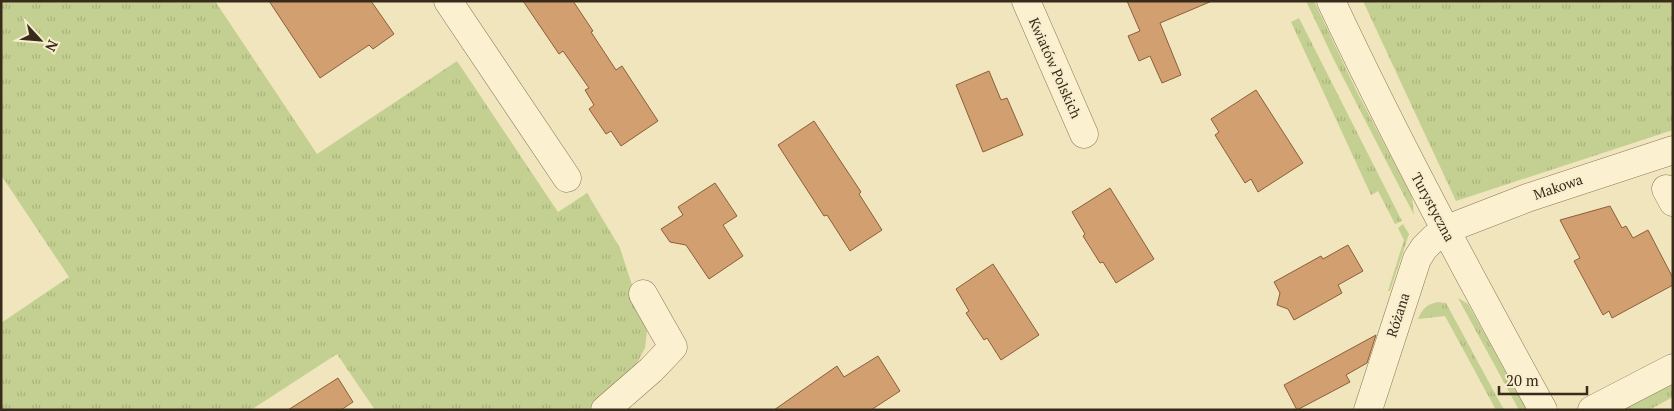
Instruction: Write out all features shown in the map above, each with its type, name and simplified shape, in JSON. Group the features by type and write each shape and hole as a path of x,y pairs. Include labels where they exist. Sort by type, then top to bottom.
{"street":[{"path":"448,1 567,178"},
{"name":"Kwiatów Polskich","path":"1026,1 1084,134"},
{"name":"Turystyczna","path":"1331,1 1370,86 1446,232 1543,410"},
{"name":"Makowa","path":"1446,232 1460,224 1527,198 1673,150"},
{"name":"Różana","path":"1368,410 1417,259 1434,238 1446,232"},
{"path":"605,410 651,370 673,347 644,294"},
{"path":"1592,410 1673,368"}],"green space":[{"path":"1,1 215,1 317,154 457,61 558,212 587,193 620,248 647,331 645,348 637,363 588,410 375,410 337,354 251,410 1,410 1,323 69,277 1,175"},
{"path":"1306,1 1314,1 1357,92 1412,197 1414,215 1334,60"},
{"path":"1363,1 1673,1 1673,130 1456,201"},
{"path":"1299,18 1402,221 1395,224 1378,191 1371,195 1291,22"},
{"path":"1403,224 1409,234 1390,291 1388,291 1404,240 1398,228"},
{"path":"1458,298 1468,304 1527,410 1519,410"},
{"path":"1438,302 1446,303 1504,410 1496,410 1445,316 1418,319 1425,307"},
{"path":"1673,382 1673,397 1649,410 1617,410"}],"building":[{"path":"269,1 371,1 394,34 373,49 369,45 320,78"},
{"path":"523,1 573,1 616,70 622,66 658,121 621,146 611,131 606,134 589,109 594,105 585,90 589,88 563,51 559,54"},
{"path":"1127,1 1212,1 1160,23 1181,75 1162,83 1150,56 1139,61 1128,36 1140,31"},
{"path":"989,71 1001,100 1007,98 1023,135 983,152 956,85"},
{"path":"1256,90 1303,163 1258,192 1251,179 1245,183 1215,135 1219,132 1211,119"},
{"path":"814,121 861,192 859,194 882,230 850,251 827,215 824,216 778,145"},
{"path":"715,183 737,216 723,225 743,256 709,279 686,245 670,242 661,229 683,215 678,207"},
{"path":"1110,188 1154,259 1116,283 1103,262 1100,263 1083,236 1085,234 1072,212"},
{"path":"1610,206 1622,228 1626,226 1633,238 1648,230 1673,278 1673,285 1612,318 1609,311 1603,315 1574,261 1580,258 1560,220"},
{"path":"1348,245 1363,271 1338,285 1342,293 1294,320 1288,309 1277,305 1280,293 1274,282 1321,256 1323,259"},
{"path":"993,264 1039,335 1001,360 987,338 984,340 966,313 969,311 956,289"},
{"path":"1376,335 1367,363 1346,375 1350,382 1297,410 1284,385"},
{"path":"878,356 900,391 871,410 774,410 837,366 844,377"},
{"path":"338,378 353,402 341,410 288,410"}]}
